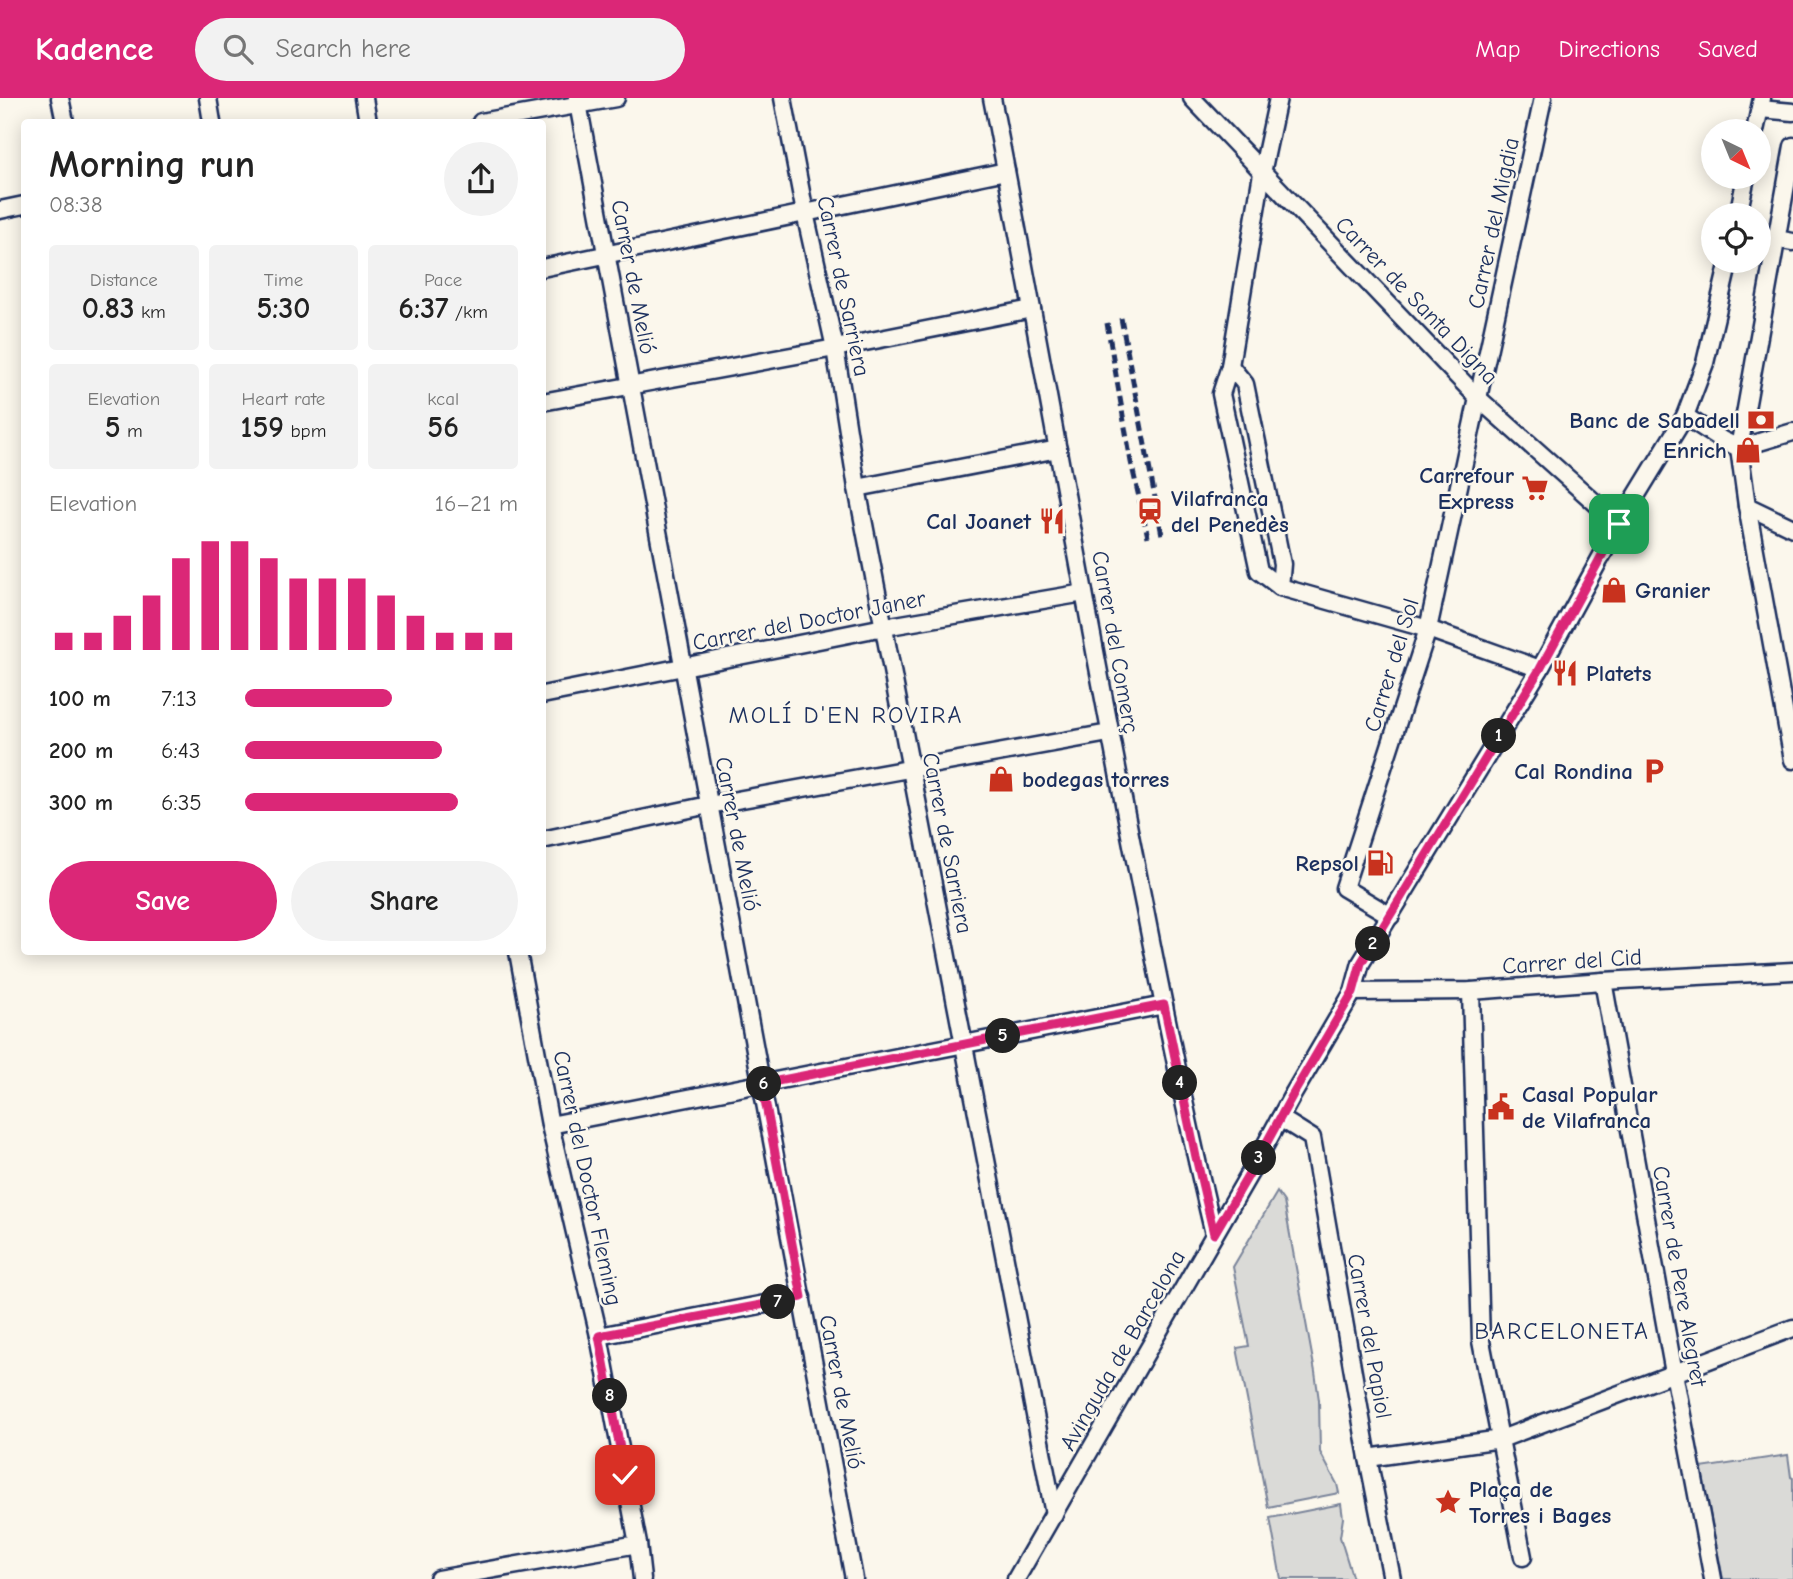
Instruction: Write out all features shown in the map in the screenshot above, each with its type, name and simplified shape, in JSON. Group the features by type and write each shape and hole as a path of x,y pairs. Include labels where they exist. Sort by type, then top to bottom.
{"street":[{"path":"60,98 64,119"},
{"path":"208,98 212,119"},
{"path":"364,98 368,119"},
{"path":"495,119 578,101 616,98"},
{"name":"Carrer de Sarriera","path":"783,98 835,348 884,628 1054,1514"},
{"name":"Carrer del Comerç","path":"992,98 1109,733 1214,1234"},
{"name":"Carrer de Santa Digna","path":"1192,98 1479,398 1619,524"},
{"path":"1278,98 1262,173 1230,366 1221,394 1259,571 1280,587 1428,629 1540,669"},
{"name":"Carrer del Migdia","path":"1479,398 1543,98"},
{"name":"Carrer de Melió","path":"578,101 855,1579"},
{"path":"1761,104 1793,112"},
{"path":"1793,146 1739,448 1793,760"},
{"path":"546,267 1006,171"},
{"path":"0,210 21,206"},
{"path":"1771,238 1793,242"},
{"name":"Avinguda de Barcelona","path":"1016,1579 1353,992 1361,963 1540,669 1619,524 1685,416 1705,363 1726,273"},
{"path":"546,401 1032,309"},
{"path":"1230,366 1245,384 1282,564 1280,587"},
{"name":"Carrer del Sol","path":"1391,916 1344,888 1428,629 1479,398"},
{"path":"1685,416 1739,448 1793,432"},
{"path":"858,488 1058,449"},
{"path":"1747,506 1793,528"},
{"name":"Carrer del Doctor Janer","path":"546,694 884,628 1084,593"},
{"path":"546,839 709,806 1109,733"},
{"name":"Carrer del Doctor Fleming","path":"519,955 550,1125 599,1336 638,1544 642,1579"},
{"name":"Carrer del Cid","path":"1353,992 1471,991 1793,971"},
{"name":"Carrer de Pere Alegret","path":"1603,981 1713,1579"},
{"path":"1471,991 1481,1341 1523,1557"},
{"path":"550,1125 1164,1005"},
{"name":"Carrer del Papiol","path":"1280,1118 1312,1138 1392,1579"},
{"path":"599,1336 802,1297"},
{"path":"1368,1458 1501,1438 1793,1328"},
{"path":"438,1579 490,1574 638,1544"}],"shaded area":[{"path":"1277,1192 1284,1202 1315,1372 1319,1400 1320,1452 1339,1493 1268,1507 1237,1348 1249,1346 1233,1267"},
{"path":"1788,1455 1793,1478 1793,1579 1723,1579 1701,1468"},
{"path":"1341,1504 1343,1518 1340,1537 1353,1579 1281,1579 1270,1518"}],"railway":[{"path":"1121,318 1162,535"},
{"path":"1107,323 1131,462 1148,537"}],"place":[{"name":"Banc de Sabadell","path":"1761,420"},
{"name":"Enrich","path":"1748,450"},
{"name":"Carrefour Express","path":"1535,488"},
{"name":"Vilafranca del Penedès","path":"1150,511"},
{"name":"Cal Joanet","path":"1052,521"},
{"name":"Granier","path":"1614,590"},
{"name":"Platets","path":"1565,673"},
{"name":"Cal Rondina","path":"1654,771"},
{"name":"bodegas torres","path":"1001,779"},
{"name":"Repsol","path":"1380,863"},
{"name":"Casal Popular de Vilafranca","path":"1501,1107"},
{"name":"Plaça de Torres i Bages","path":"1448,1502"}],"district":[{"name":"MOLÍ D'EN ROVIRA","path":"846,715"},
{"name":"BARCELONETA","path":"1562,1331"}],"route":[{"path":"625,1475 599,1336 802,1297 762,1084 1164,1005 1214,1234 1353,992 1361,963 1540,669 1619,524"}]}
